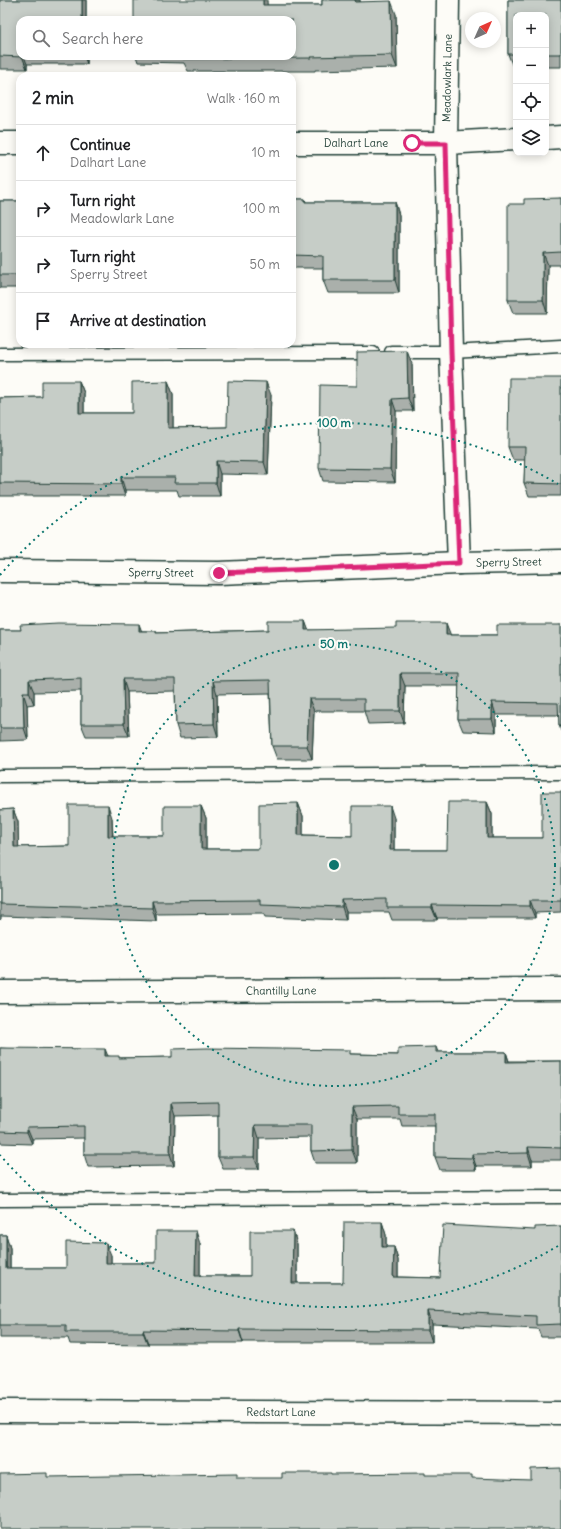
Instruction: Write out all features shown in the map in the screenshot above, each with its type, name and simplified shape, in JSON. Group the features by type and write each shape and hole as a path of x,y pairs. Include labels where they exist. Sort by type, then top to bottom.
{"street":[{"name":"Meadowlark Lane","path":"448,0 446,143 451,352 459,563"},
{"path":"549,138 561,137"},
{"name":"Dalhart Lane","path":"296,143 446,143 513,139"},
{"path":"0,143 16,143"},
{"name":"Sperry Street","path":"0,571 219,573 459,563 561,561"},
{"name":"Chantilly Lane","path":"0,992 561,989"},
{"name":"Redstart Lane","path":"0,1411 561,1413"}],"lane":[{"path":"0,354 451,352 561,346"},
{"path":"0,776 561,774"},
{"path":"0,1200 561,1197"}],"building":[{"path":"0,0 82,0 82,16 16,16 16,57 0,56"},
{"path":"134,0 263,0 263,5 322,5 322,0 355,0 355,2 391,1 392,55 296,58 296,16 134,16"},
{"path":"508,0 561,0 561,54 549,54 549,12 513,12 513,54 508,54"},
{"path":"561,198 561,252 543,253 543,300 508,300 508,204 524,204 524,199"},
{"path":"296,199 305,199 305,202 395,202 395,280 323,280 323,256 296,255"},
{"path":"0,201 16,201 16,275 0,275"},
{"path":"407,351 408,398 392,399 390,469 319,468 320,385 357,386 357,352"},
{"path":"509,378 561,378 561,484 524,483 525,447 508,447"},
{"path":"42,381 79,381 79,413 132,413 132,382 168,381 168,428 227,427 228,381 266,382 264,462 216,461 216,483 174,483 175,477 121,477 121,484 0,483 0,398 42,397"},
{"path":"268,621 305,621 305,630 396,628 396,623 446,623 446,635 497,635 497,625 561,625 561,725 559,725 558,703 492,702 492,719 458,719 459,673 400,673 400,711 364,711 364,699 309,699 307,746 272,746 270,680 213,681 214,724 176,725 175,679 123,679 124,724 81,724 81,678 29,680 29,692 23,692 24,728 0,728 0,630 21,630 20,625 58,623 139,624 139,631 156,631 156,633 268,630"},
{"path":"542,792 561,792 561,900 530,900 530,906 432,905 432,908 387,908 387,899 342,900 342,907 260,904 260,900 152,901 152,908 0,904 0,810 13,809 14,847 69,846 69,805 108,805 108,836 164,836 164,806 201,806 201,849 259,849 259,804 298,803 298,835 352,836 352,806 390,806 390,850 447,850 448,802 487,802 487,838 542,838"},
{"path":"436,1047 436,1052 506,1052 506,1062 561,1061 561,1148 528,1147 528,1153 472,1154 472,1158 435,1157 435,1114 398,1114 398,1106 352,1107 352,1150 311,1151 311,1125 255,1125 254,1157 218,1157 218,1102 171,1103 170,1154 84,1154 84,1126 27,1127 27,1132 0,1131 0,1048 105,1049 105,1056 119,1056 119,1058 172,1057 172,1049 350,1050 350,1054 398,1055 398,1048"},
{"path":"344,1222 382,1222 382,1247 394,1247 393,1277 440,1278 443,1225 535,1230 535,1227 561,1226 561,1324 536,1325 536,1316 428,1311 428,1330 239,1329 239,1331 143,1330 143,1332 66,1332 66,1325 0,1325 0,1235 6,1235 6,1268 66,1268 66,1242 106,1243 106,1263 156,1263 156,1231 196,1231 195,1276 250,1276 250,1231 293,1231 292,1283 343,1283"},
{"path":"561,1468 561,1529 0,1529 0,1474 47,1473 47,1477 237,1474 237,1478 282,1478 282,1473 425,1473 425,1475 472,1475 472,1478 531,1480 531,1469"}],"route":[{"path":"219,573 459,563 451,352 446,143 412,143"}]}
